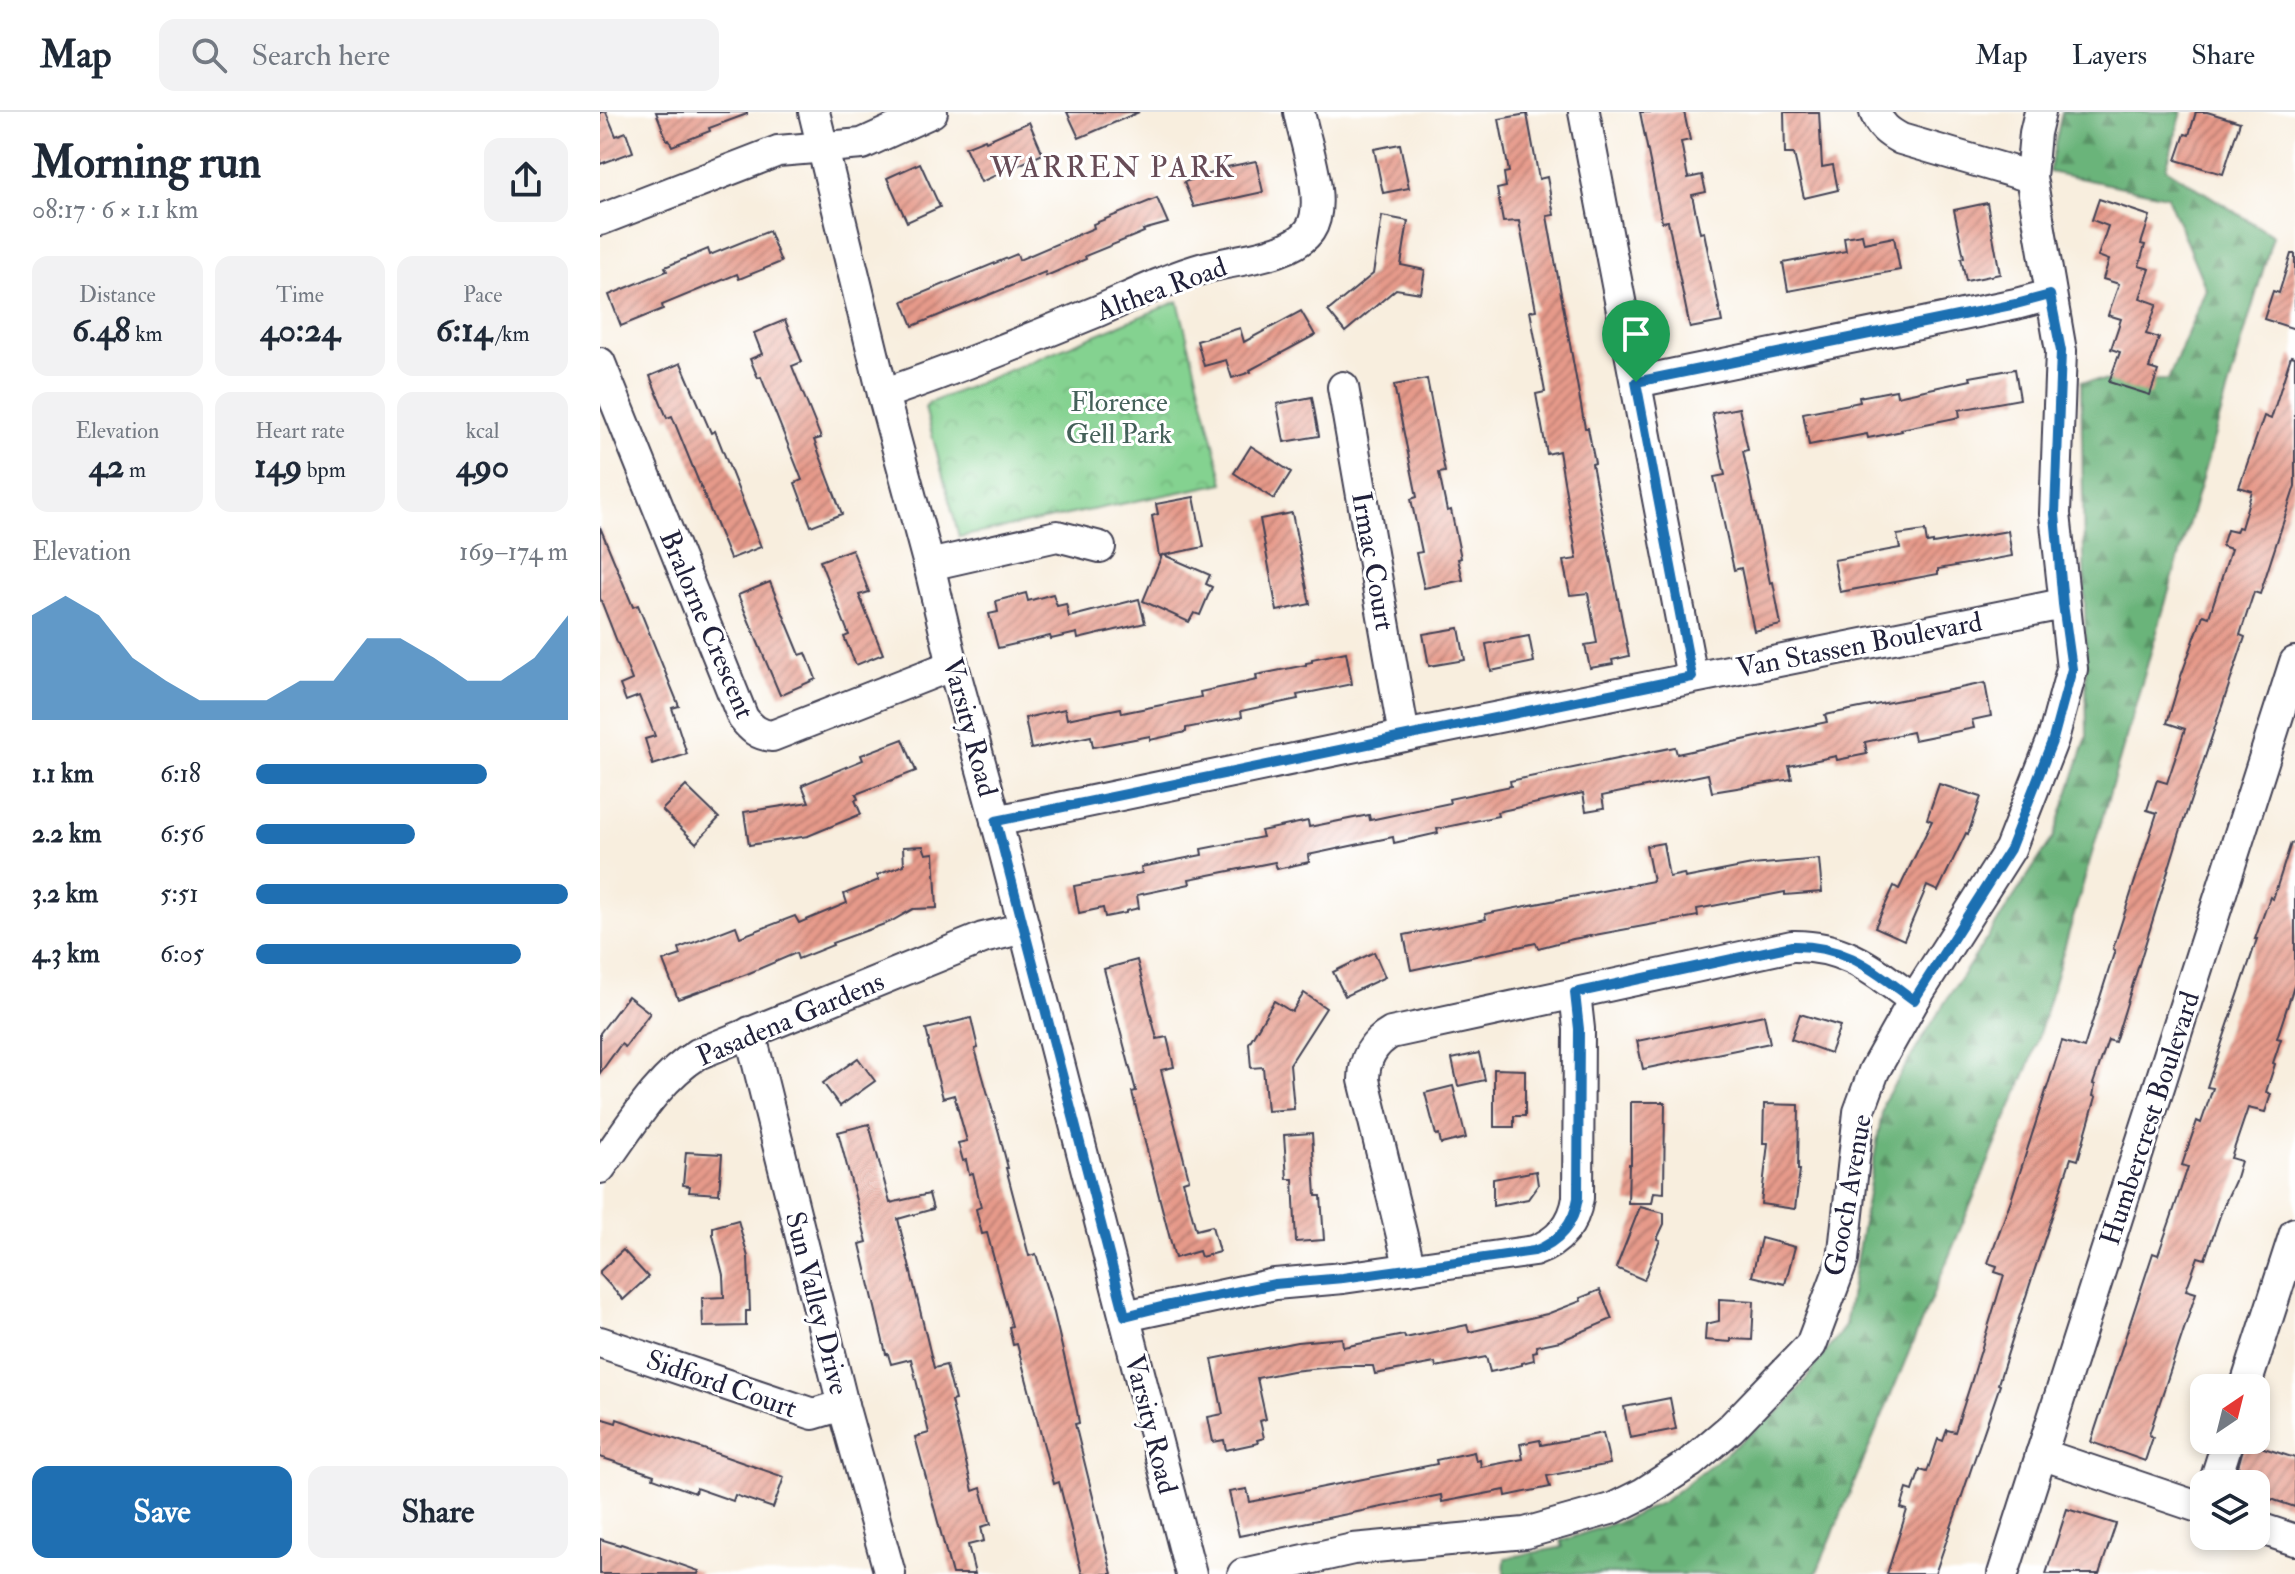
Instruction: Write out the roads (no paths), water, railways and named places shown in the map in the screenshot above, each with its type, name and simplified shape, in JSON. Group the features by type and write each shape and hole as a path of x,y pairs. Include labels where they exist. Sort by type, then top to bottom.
{"street":[{"name":"Varsity Road","path":"814,112 883,394 1191,1574"},
{"path":"600,220 778,151 862,144 932,112"},
{"path":"1584,112 1692,677"},
{"path":"1875,112 1886,130 1901,139 2031,177"},
{"name":"Gooch Avenue","path":"1243,1574 1353,1549 1525,1533 1614,1508 1690,1463 1731,1428 1811,1345 1843,1260 1859,1112 1874,1071 1914,1000 2010,849 2053,739 2072,669 2055,514 2061,351 2031,177 2040,112"},
{"name":"Althea Road","path":"883,394 979,360 1178,276 1286,249 1298,242 1312,227 1318,206 1305,114"},
{"path":"1636,382 2050,295"},
{"name":"Bralorne Crescent","path":"600,363 743,718 753,730 772,736 953,665"},
{"name":"Irmac Court","path":"1343,387 1404,736"},
{"path":"929,565 1057,536 1100,547"},
{"name":"Van Stassen Boulevard","path":"996,821 1692,677 2063,604"},
{"name":"Humbercrest Boulevard","path":"2003,1574 2295,662"},
{"name":"Pasadena Gardens","path":"600,1168 663,1083 680,1065 698,1054 983,938 1024,928"},
{"path":"1410,1269 1364,1080 1372,1049 1397,1030 1792,946 1812,946 1855,958 1914,1000"},
{"path":"1125,1316 1275,1284 1343,1278 1534,1251 1553,1242 1568,1226 1578,1198 1579,1029 1575,993"},
{"name":"Sun Valley Drive","path":"750,1032 843,1405 890,1574"},
{"path":"2250,1374 2295,1233"},
{"name":"Sidford Court","path":"600,1342 813,1414 843,1405"},
{"path":"2041,1454 2190,1504"},
{"path":"2270,1532 2295,1540"}],"district":[{"name":"WARREN PARK","path":"1113,167"}],"park label":[{"name":"Florence Gell Park","path":"1119,417"}]}
